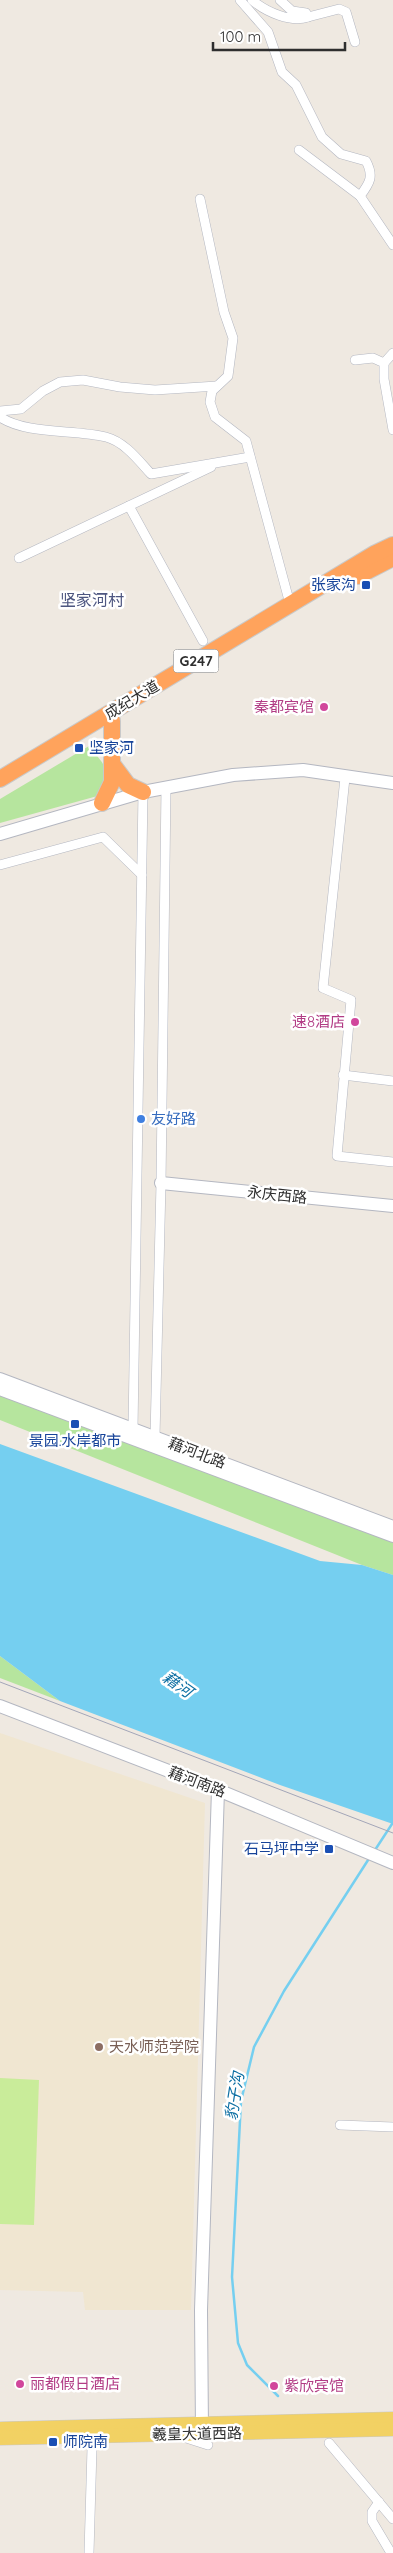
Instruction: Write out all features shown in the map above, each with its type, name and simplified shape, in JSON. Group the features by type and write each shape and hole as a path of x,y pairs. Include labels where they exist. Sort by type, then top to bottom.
{"highway":[{"name":"成纪大道","path":"0,779 290,604 393,545"},
{"name":"成纪大道","path":"0,790 112,720 370,569 393,558"},
{"path":"102,803 112,782 112,720"},
{"path":"113,765 128,785 143,792"}],"main road":[{"path":"0,834 143,792 233,775 291,770 393,783"},
{"name":"永庆西路","path":"162,1183 393,1206"},
{"name":"藉河北路","path":"0,1379 393,1527"},
{"name":"藉河北路","path":"0,1389 393,1536"},
{"name":"藉河南路","path":"0,1706 218,1790 393,1863"},
{"path":"204,2434 201,2310 218,1790"},
{"name":"羲皇大道西路","path":"0,2429 204,2434 393,2419"},
{"name":"羲皇大道西路","path":"0,2438 393,2429"}],"street":[{"path":"240,0 268,32 282,72 296,85 322,137 341,154 366,161 372,172 370,182 360,196"},
{"path":"252,0 268,10 299,20 339,9 346,12 355,42"},
{"path":"280,0 292,10 306,13 308,17"},
{"path":"299,150 360,196 393,245"},
{"path":"200,199 224,312 233,338 228,376 212,391 210,402 215,417 246,441 290,604"},
{"path":"393,352 384,363 384,379 393,430"},
{"path":"356,360 373,358 384,363"},
{"path":"0,411 21,409 43,391 60,382 83,380 120,388 155,390 217,386"},
{"path":"0,417 7,422 108,438 132,452 151,474 250,457"},
{"path":"19,558 222,462"},
{"path":"129,506 203,641"},
{"path":"345,778 323,988 351,1000 337,1156 393,1162"},
{"path":"155,1437 162,1183 166,787"},
{"path":"133,1429 143,792"},
{"path":"0,865 103,837 142,875"},
{"path":"343,1075 393,1081"},
{"path":"340,2125 393,2127"},
{"path":"329,2443 393,2519"},
{"path":"89,2553 92,2448"},
{"path":"379,2502 372,2512 372,2521 391,2553"}],"shaded area":[{"name":"天水师范学院","path":"0,1733 205,1803 191,2310 85,2310 83,2292 0,2290"}],"green space":[{"path":"89,746 105,768 106,779 101,795 0,823 0,799"},
{"path":"0,1392 393,1542 393,1575 362,1565 0,1420"},
{"path":"0,1656 60,1701 0,1678"},
{"path":"0,2078 39,2080 34,2225 0,2224"}],"water":[{"name":"藉河","path":"0,1444 320,1561 362,1565 393,1575 393,1824 280,1785 60,1701 0,1656"}],"waterway":[{"name":"豹子沟","path":"375,1850 392,1824"},
{"name":"豹子沟","path":"278,2396 247,2365 238,2343 232,2277 241,2101 254,2047 284,1991 370,1857"}],"tram line":[{"path":"0,1682 393,1833"}],"place":[{"name":"张家沟","path":"366,585"},
{"name":"秦都宾馆","path":"324,707"},
{"name":"坚家河","path":"79,748"},
{"name":"速8酒店","path":"355,1022"},
{"name":"友好路","path":"141,1119"},
{"name":"景园.水岸都市","path":"75,1424"},
{"name":"石马坪中学","path":"329,1849"},
{"name":"天水师范学院","path":"99,2047"},
{"name":"丽都假日酒店","path":"20,2384"},
{"name":"紫欣宾馆","path":"274,2386"},
{"name":"师院南","path":"53,2442"}],"district":[{"name":"坚家河村","path":"92,600"}]}
